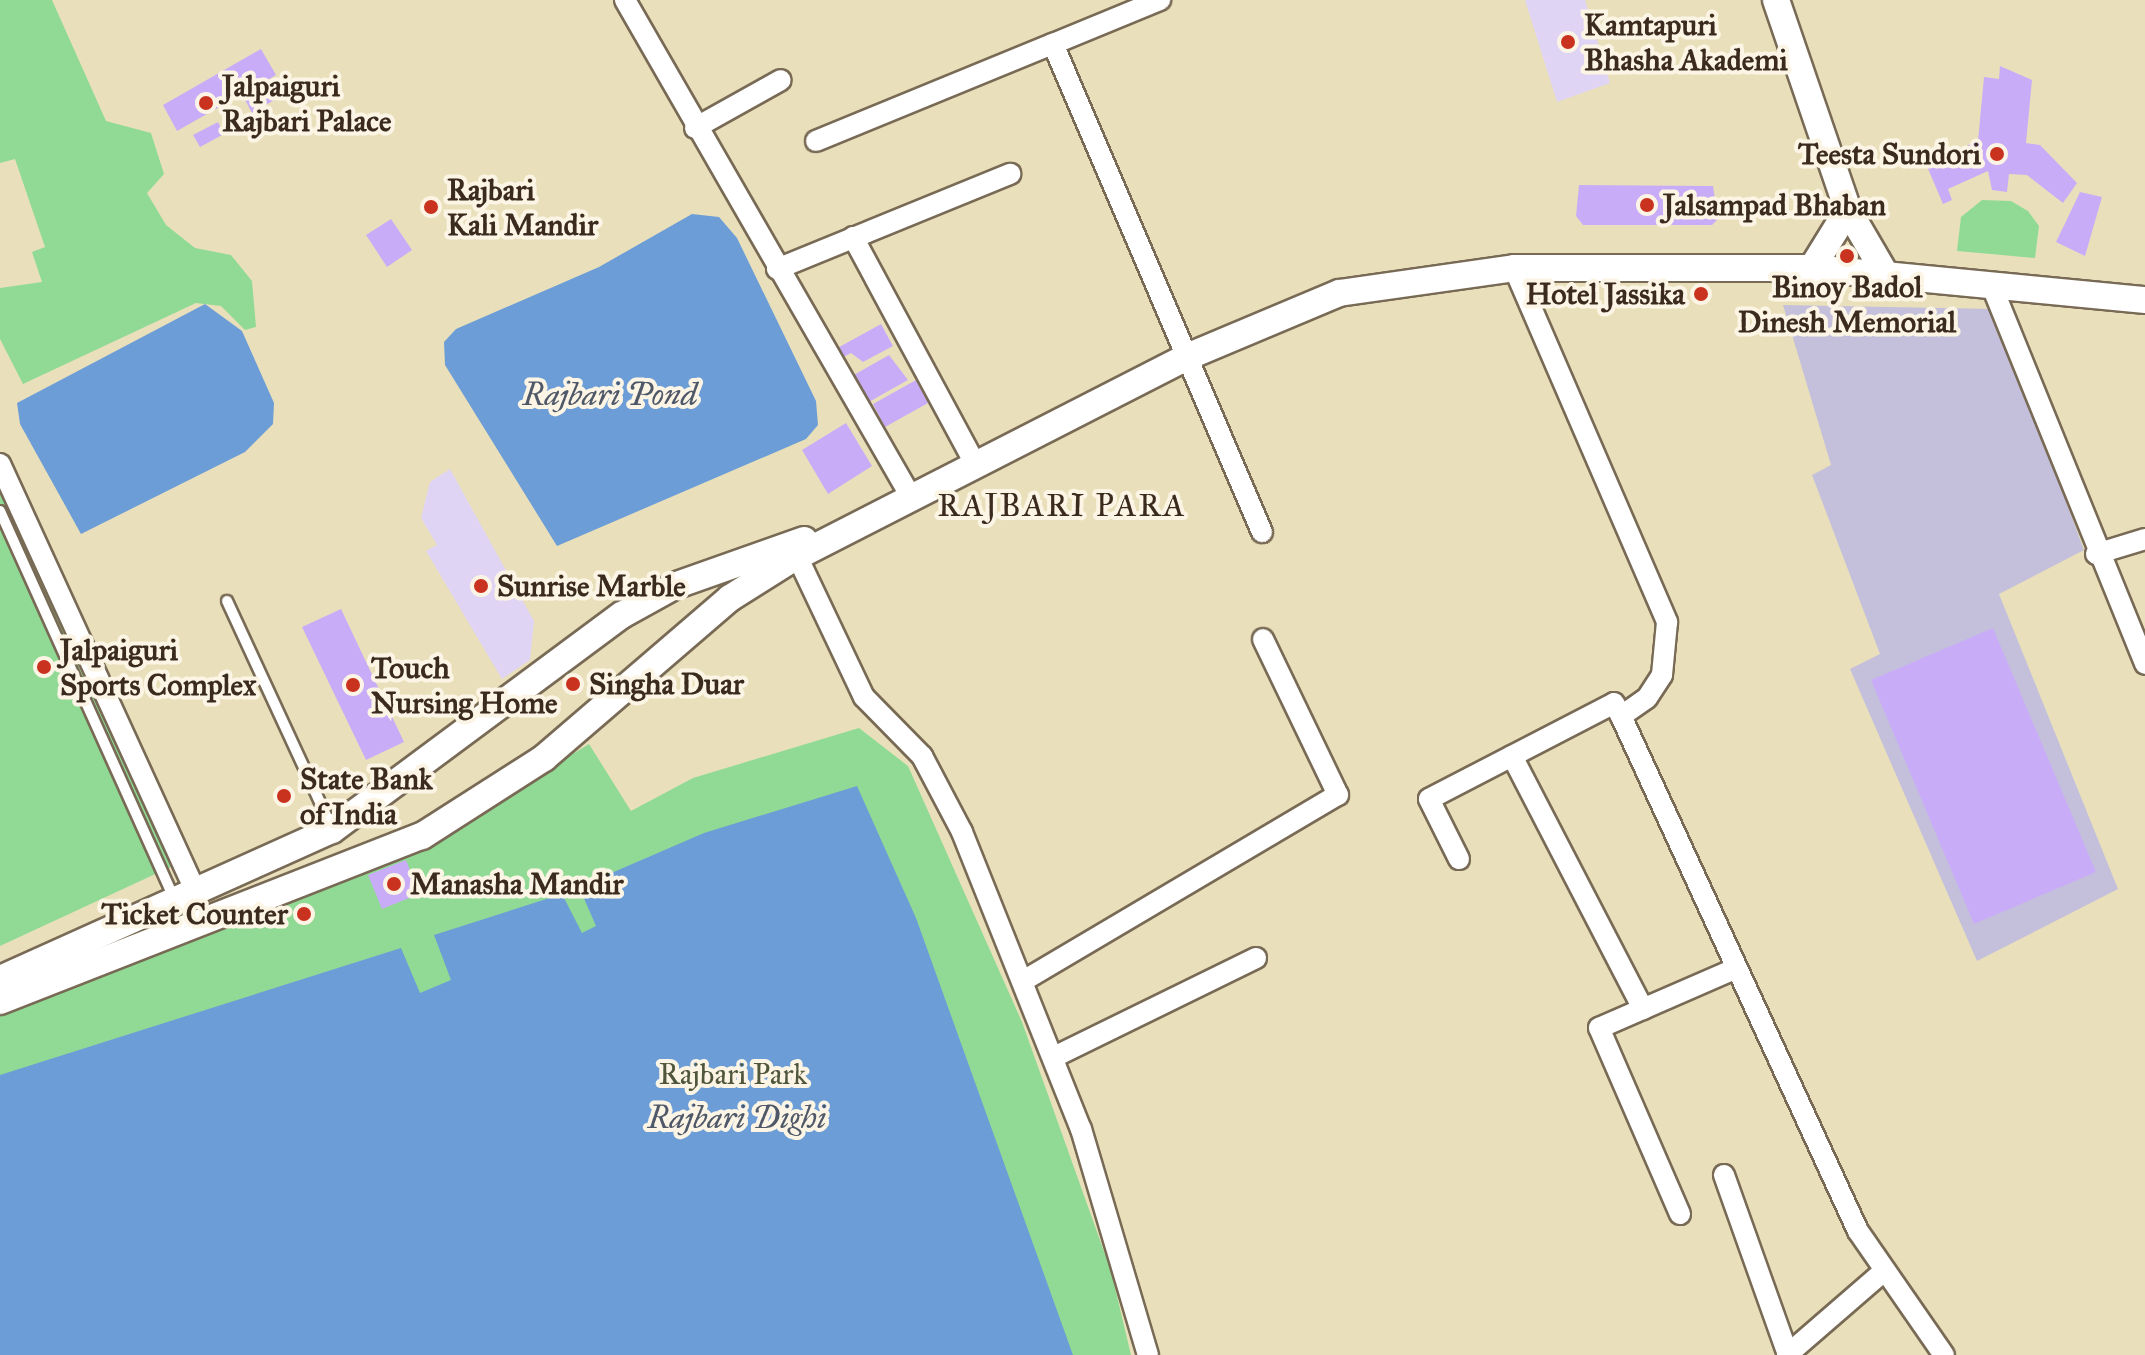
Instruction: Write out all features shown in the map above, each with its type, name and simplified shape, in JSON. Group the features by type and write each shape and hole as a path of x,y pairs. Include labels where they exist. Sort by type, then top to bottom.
{"street":[{"path":"625,0 695,128 911,497"},
{"path":"816,141 1160,0"},
{"path":"1776,0 1848,210 1886,275"},
{"path":"1053,44 1262,532"},
{"path":"695,128 781,80"},
{"path":"777,269 1010,174"},
{"path":"1812,268 1848,210"},
{"path":"853,237 976,465"},
{"path":"1514,268 1667,622 1662,675 1647,698 1621,716"},
{"path":"0,1001 422,836 492,795 730,598 797,556 846,528 1187,357 1339,293 1514,268 1812,268 2145,300"},
{"path":"1991,284 2096,554 2143,654"},
{"path":"0,464 186,898"},
{"path":"0,979 332,830 622,615 735,561 846,528"},
{"path":"2096,554 2145,539"},
{"path":"797,556 864,697 938,781 1054,1057 1109,1211 1148,1355"},
{"path":"1023,981 1338,795 1263,639"},
{"path":"1459,859 1429,799 1614,703 1829,1174 1884,1271 1944,1355"},
{"path":"1512,756 1643,1009"},
{"path":"1054,1057 1256,958"},
{"path":"1680,1214 1599,1028 1737,968"},
{"path":"1724,1175 1788,1355 1884,1271"}],"lane":[{"path":"0,511 186,898"},
{"path":"227,601 332,830"}],"shaded area":[{"name":"Kamtapuri Bhasha Akademi","path":"1525,0 1585,0 1610,83 1557,102"},
{"path":"1783,305 1995,309 2084,550 1999,594 2118,889 1977,961 1850,669 1880,654 1812,475 1831,465"},
{"name":"Sunrise Marble","path":"450,469 534,621 530,660 502,679 426,551 437,545 421,518 430,482"}],"green space":[{"path":"0,0 52,0 106,121 151,133 164,174 147,193 166,225 195,248 231,255 252,281 256,327 245,330 221,306 196,303 23,384 0,339 0,288 42,282 32,252 45,247 15,159 0,163"},
{"path":"1982,200 2011,201 2028,211 2039,226 2035,258 1957,251 1961,217"},
{"name":"Jalpaiguri Sports Complex","path":"0,471 177,864 0,946"},
{"name":"Rajbari Dighi","path":"859,728 908,766 1022,1022 1111,1271 1131,1355 0,1355 0,1013 426,844 589,744 631,811 693,778"}],"water":[{"name":"Rajbari Pond","path":"692,214 719,217 737,238 816,401 818,425 806,439 557,546 445,365 444,342 456,329 599,267"},
{"path":"205,304 242,331 274,403 273,424 245,452 81,534 20,424 17,403"},
{"name":"Rajbari Dighi","path":"857,786 916,918 1073,1355 0,1355 0,1075 401,948 420,993 451,980 434,935 562,894 582,933 596,926 579,887 704,833"}],"building":[{"path":"261,49 276,75 266,81 276,99 252,113 242,94 177,131 163,105"},
{"path":"2000,66 2032,80 2026,143 2040,145 2077,183 2063,203 2027,175 2009,174 2007,192 1992,190 1988,171 1948,189 1952,200 1943,204 1926,164 1978,141 1984,77 1999,79"},
{"path":"218,122 224,134 200,147 193,135"},
{"name":"Jalsampad Bhaban","path":"1579,185 1713,186 1718,219 1712,225 1583,225 1576,216"},
{"path":"2080,192 2102,197 2085,256 2056,242"},
{"path":"391,219 412,250 387,267 366,235"},
{"path":"881,324 893,346 863,362 851,353 837,360 832,351"},
{"path":"889,355 908,380 867,403 852,376"},
{"path":"916,380 928,403 885,427 873,404"},
{"path":"846,423 872,466 828,494 802,450"},
{"name":"Touch Nursing Home","path":"341,609 404,742 366,760 302,627"},
{"path":"1993,628 2096,872 1974,924 1871,680"},
{"name":"Manasha Mandir","path":"406,860 419,894 382,909 368,875"},
{"name":"Ticket Counter","path":"305,905 310,921 303,923 298,907"}],"place":[{"name":"Kamtapuri Bhasha Akademi","path":"1568,42"},
{"name":"Jalpaiguri Rajbari Palace","path":"206,103"},
{"name":"Teesta Sundori","path":"1997,154"},
{"name":"Jalsampad Bhaban","path":"1647,205"},
{"name":"Rajbari Kali Mandir","path":"431,207"},
{"name":"Binoy Badol Dinesh Memorial","path":"1847,256"},
{"name":"Hotel Jassika","path":"1701,294"},
{"name":"Sunrise Marble","path":"481,586"},
{"name":"Jalpaiguri Sports Complex","path":"44,667"},
{"name":"Singha Duar","path":"573,684"},
{"name":"Touch Nursing Home","path":"353,685"},
{"name":"State Bank of India","path":"284,796"},
{"name":"Manasha Mandir","path":"394,884"},
{"name":"Ticket Counter","path":"304,914"}],"district":[{"name":"RAJBARI PARA","path":"1062,506"}],"park label":[{"name":"Rajbari Park","path":"733,1074"}]}
